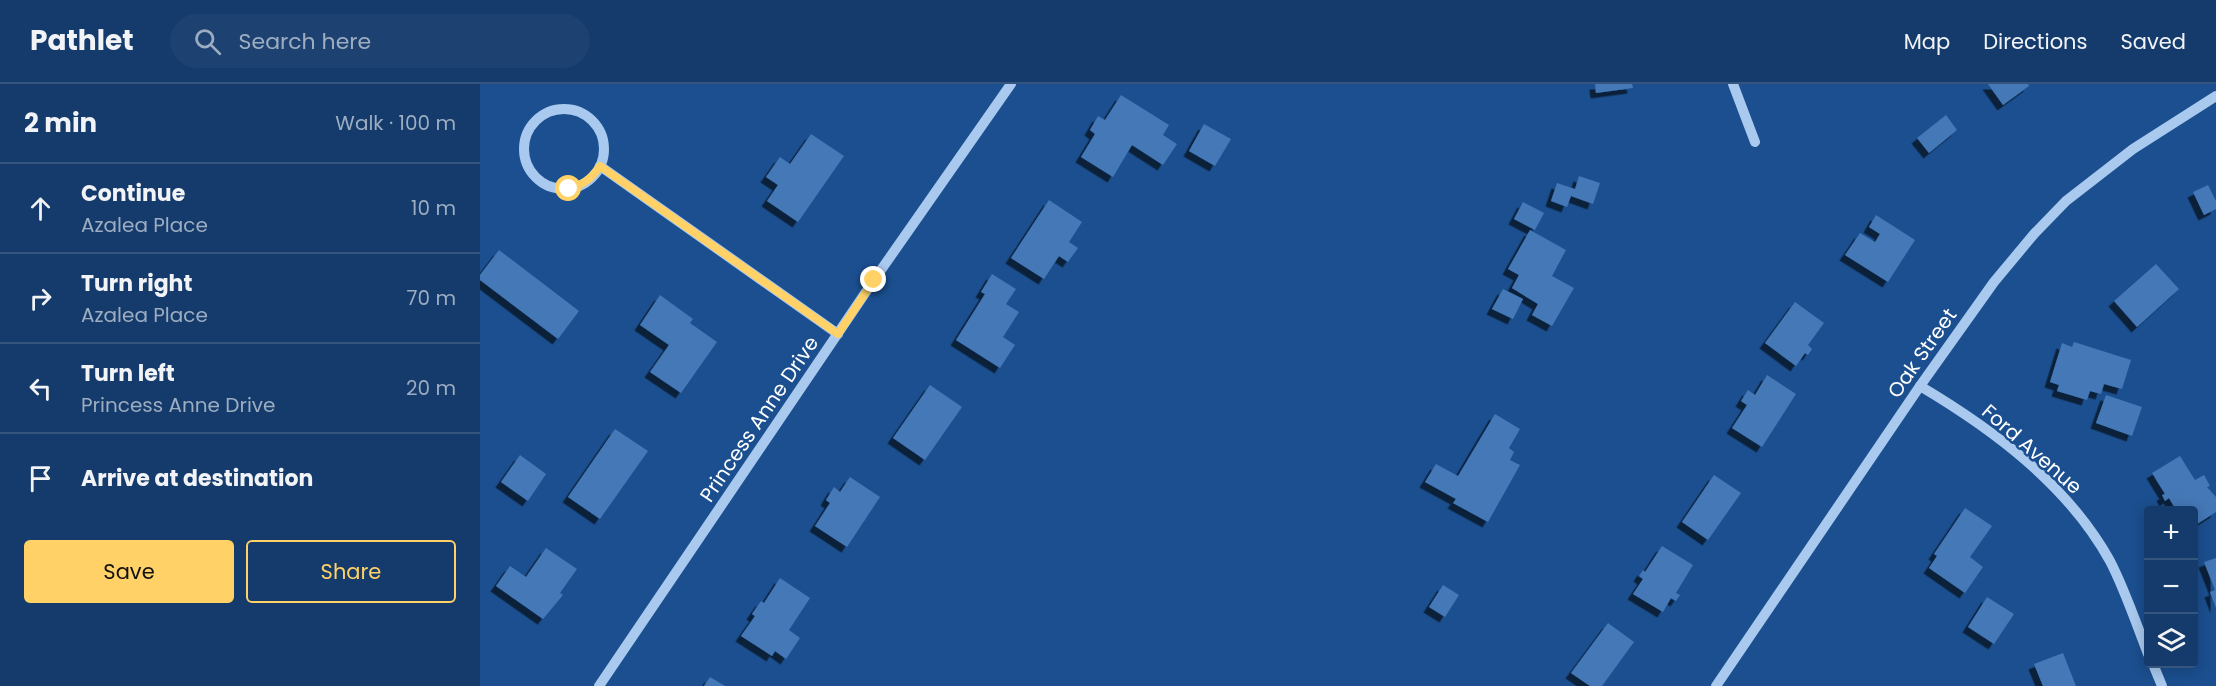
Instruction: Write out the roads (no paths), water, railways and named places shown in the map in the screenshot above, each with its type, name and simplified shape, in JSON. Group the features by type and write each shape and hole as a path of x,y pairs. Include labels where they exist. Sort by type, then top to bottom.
{"street":[{"name":"Princess Anne Drive","path":"599,686 1011,84"},
{"path":"1732,84 1755,142"},
{"name":"Oak Street","path":"1716,686 1920,386 1994,282 2034,234 2066,201 2133,149 2216,96"},
{"path":"563,108 589,117 598,127 603,140 604,153 600,166 582,185 569,189 544,184 526,165 524,140 529,128 538,117 563,108"},
{"path":"600,166 838,334"},
{"name":"Ford Avenue","path":"1920,386 1952,405 2004,443 2062,494 2089,526 2111,563 2144,644"},
{"path":"2155,668 2162,686"}]}
